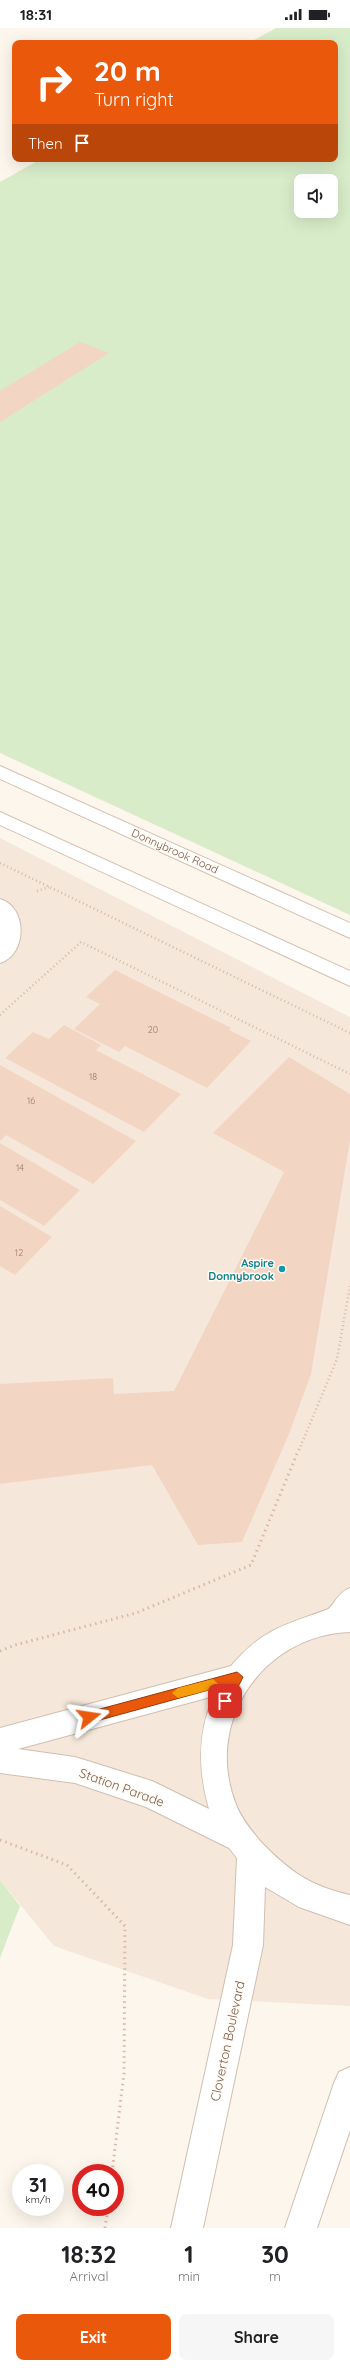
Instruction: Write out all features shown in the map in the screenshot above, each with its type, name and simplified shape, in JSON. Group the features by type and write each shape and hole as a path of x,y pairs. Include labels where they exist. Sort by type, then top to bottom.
{"street":[{"name":"Donnybrook Road","path":"0,772 350,931"},
{"path":"0,818 350,979"},
{"path":"0,906 8,912 12,928 2,954"},
{"path":"345,1614 298,1630 264,1649 237,1677 219,1714 212,1754 218,1797 245,1845 274,1876 303,1894 350,1910"},
{"path":"0,1742 237,1677"},
{"name":"Station Parade","path":"0,1760 75,1770 152,1795 245,1845"},
{"name":"Cloverton Boulevard","path":"187,2228 248,1945 245,1845"},
{"path":"301,2228 350,2084"}],"path":[{"path":"0,863 350,1033"},
{"path":"0,1015 81,942 350,1074"},
{"path":"0,1651 15,1645 136,1613 251,1565 337,1359 350,1286"},
{"path":"0,1840 67,1865 125,1926 124,2073 113,2164"},
{"path":"106,2228 107,2216"}],"shaded area":[{"path":"0,838 350,1017 350,2006 208,1999 54,1946 0,1880"}],"green space":[{"path":"276,28 350,28 350,915 0,753 0,182 36,162 338,162 338,40 254,40"},
{"path":"0,1880 20,1906 0,1958"}],"building":[{"path":"80,342 109,353 0,422 0,391"},
{"path":"115,970 231,1028 229,1030 251,1041 207,1088 125,1046 119,1052 74,1029 100,1004 86,997"},
{"path":"64,1025 101,1045 96,1050 181,1094 144,1132 5,1058 33,1032 49,1039"},
{"name":"Aspire Donnybrook","path":"289,1057 350,1094 350,1140 311,1374 289,1434 242,1542 198,1545 152,1465 0,1484 0,1384 113,1378 114,1394 174,1391 284,1172 213,1133"},
{"path":"0,1065 136,1141 93,1184 6,1135 0,1141"},
{"path":"0,1143 80,1190 44,1226 0,1200"},
{"path":"0,1206 52,1237 15,1275 0,1266"}],"slow traffic":[{"path":"178,1693 213,1684"}],"place":[{"name":"Aspire Donnybrook","path":"282,1269"}],"route":[{"path":"89,1717 237,1677 225,1701"}]}
